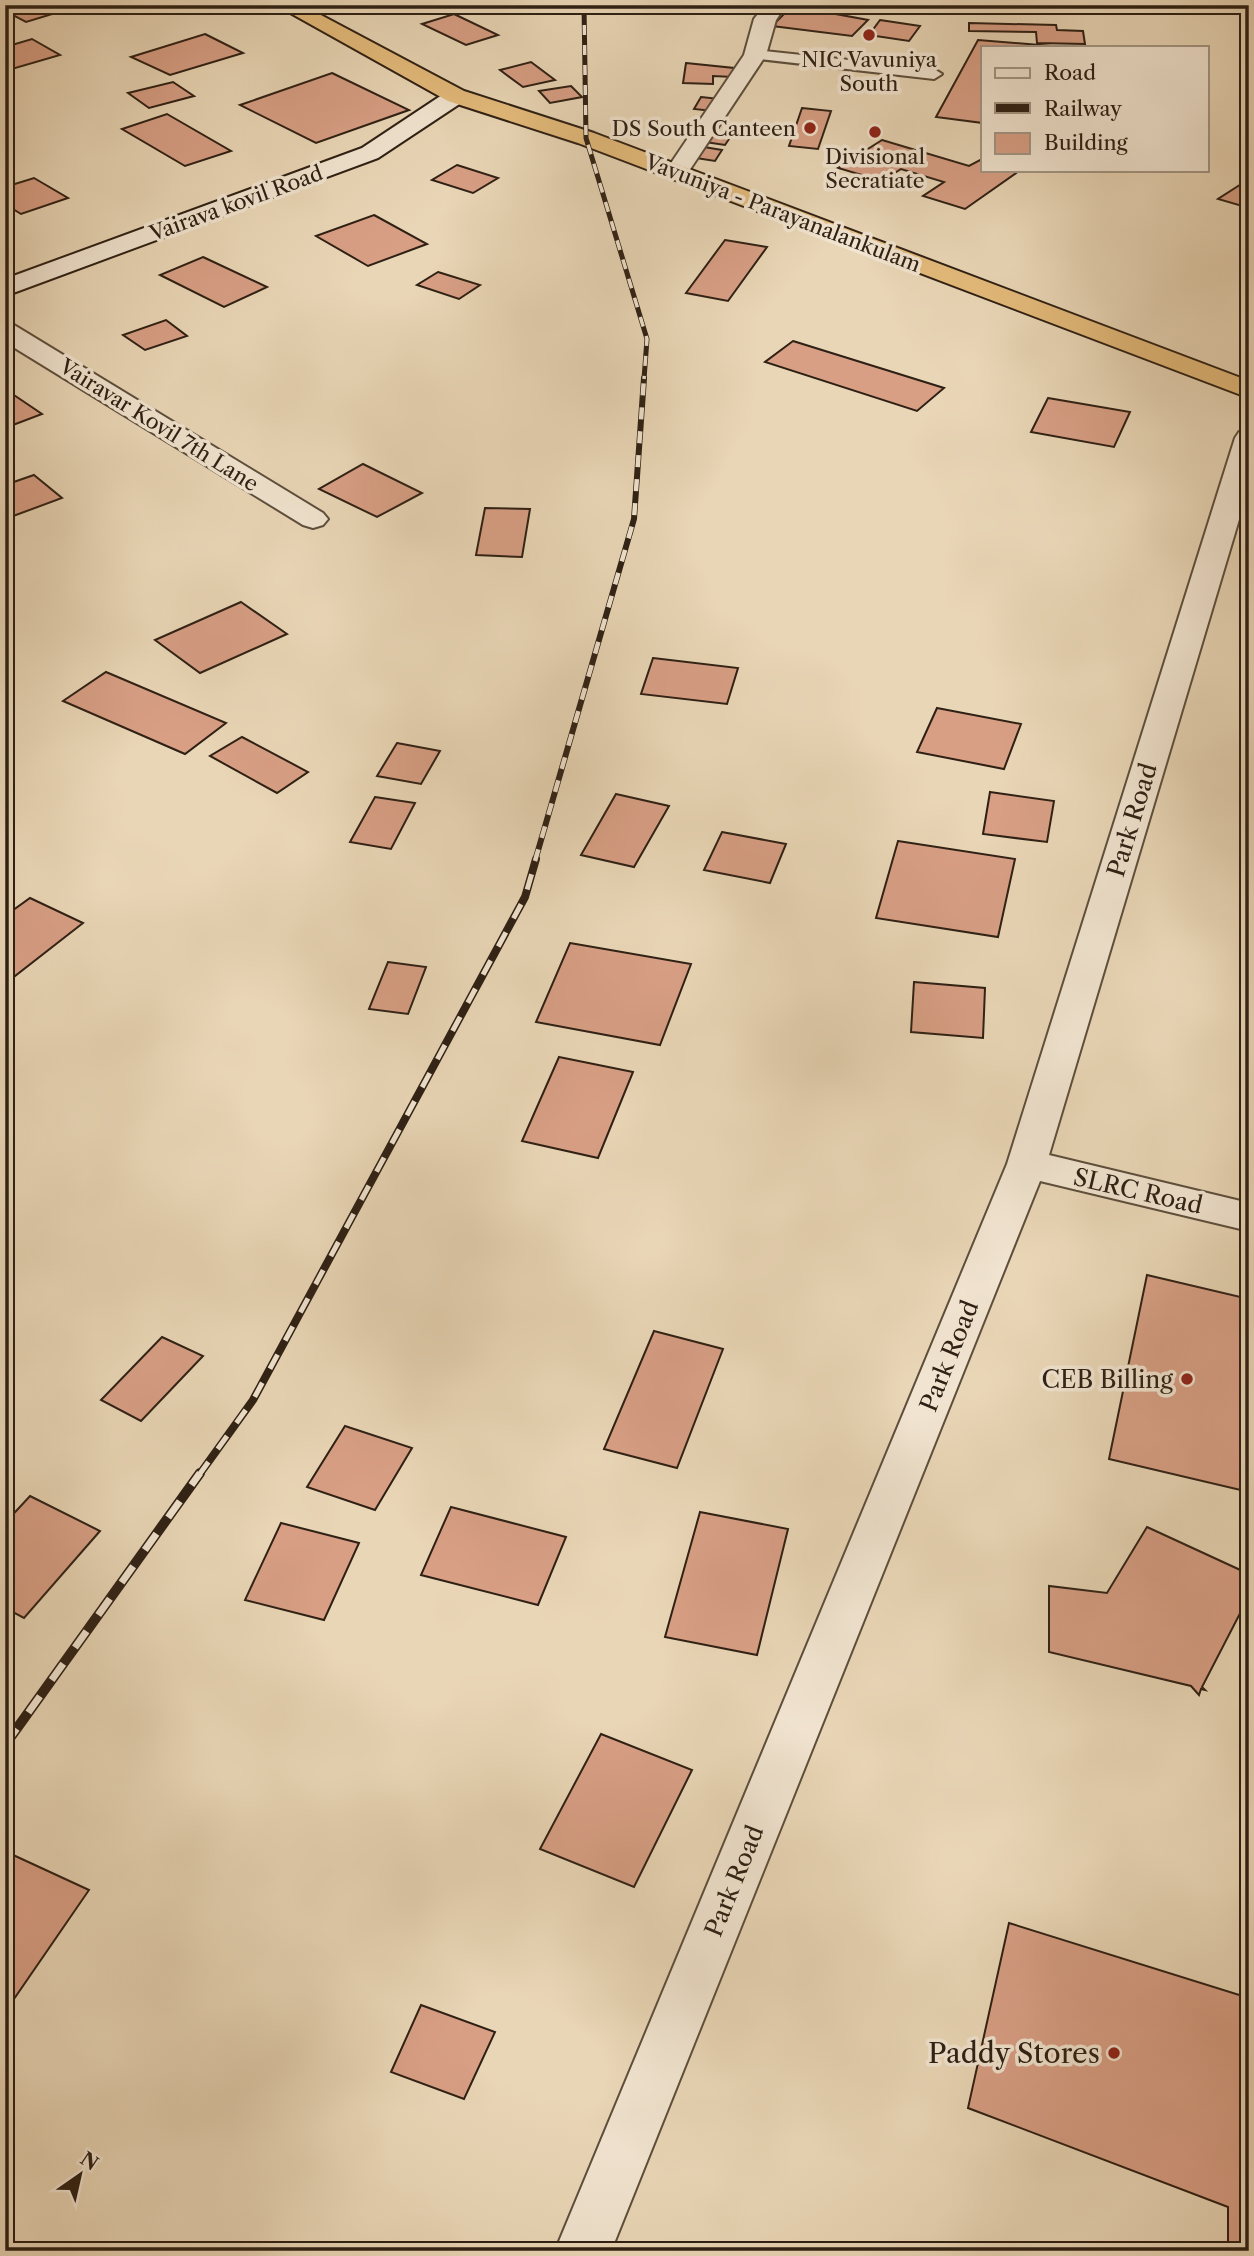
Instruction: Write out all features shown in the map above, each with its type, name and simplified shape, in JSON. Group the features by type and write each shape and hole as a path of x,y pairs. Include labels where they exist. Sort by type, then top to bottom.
{"highway":[{"name":"Vavuniya - Parayanalankulam","path":"286,5 456,96 677,172 1249,390"}],"street":[{"path":"677,172 755,55 765,19 776,5"},
{"name":"Vairava kovil Road","path":"5,288 370,153 456,96"},
{"name":"Vairavar Kovil 7th Lane","path":"5,331 313,519"},
{"name":"Park Road","path":"583,2251 1027,1164 1249,438"},
{"name":"SLRC Road","path":"1027,1164 1249,1217"}],"lane":[{"path":"755,55 934,74"}],"building":[{"path":"5,5 82,5 26,22 5,11"},
{"path":"792,6 868,20 852,36 772,26"},
{"path":"454,14 498,35 466,45 422,24"},
{"name":"NIC Vavuniya South","path":"880,20 920,26 909,41 869,35"},
{"path":"969,23 1056,25 1057,30 1083,31 1085,44 1037,43 1036,32 969,31"},
{"path":"205,34 243,53 170,75 131,57"},
{"path":"32,39 60,55 5,71 5,47"},
{"path":"978,40 1052,46 981,46 981,123 936,117"},
{"path":"531,62 555,80 523,87 500,70"},
{"path":"686,63 734,68 733,77 713,76 713,84 683,83"},
{"path":"332,73 409,110 316,143 240,105"},
{"path":"173,82 194,96 149,108 128,93"},
{"path":"571,86 582,97 550,103 539,91"},
{"path":"701,97 720,99 713,111 694,109"},
{"name":"DS South Canteen","path":"802,108 831,111 818,149 789,146"},
{"path":"167,114 231,151 185,166 122,129"},
{"path":"712,133 731,136 725,145 705,142"},
{"path":"882,140 969,166 980,160 981,172 1018,172 965,209 923,196 944,182 901,169 882,181 838,168"},
{"path":"704,147 722,150 715,161 696,158"},
{"path":"457,165 498,178 473,193 432,180"},
{"path":"34,178 68,198 21,214 5,204 5,187"},
{"path":"1249,179 1249,208 1218,199"},
{"path":"374,215 427,244 368,266 316,236"},
{"path":"725,240 767,247 728,301 686,293"},
{"path":"203,257 267,287 224,307 160,275"},
{"path":"438,272 480,285 459,299 417,285"},
{"path":"166,320 187,336 145,350 123,335"},
{"path":"793,341 944,388 917,411 765,362"},
{"path":"5,389 42,414 5,428"},
{"path":"1048,398 1130,412 1114,447 1031,432"},
{"path":"363,464 422,493 377,517 319,489"},
{"path":"34,475 62,498 5,519 5,485"},
{"path":"485,508 530,509 522,557 476,555"},
{"path":"241,602 287,634 200,673 155,640"},
{"path":"653,658 738,668 727,704 641,694"},
{"path":"106,672 226,723 185,754 63,701"},
{"path":"937,708 1021,724 1004,769 917,752"},
{"path":"242,737 308,772 277,793 210,756"},
{"path":"397,743 440,751 421,784 377,776"},
{"path":"990,792 1054,801 1047,842 983,834"},
{"path":"616,794 669,806 634,867 581,855"},
{"path":"375,797 415,803 391,849 350,842"},
{"path":"722,832 786,844 770,883 704,870"},
{"path":"898,841 1015,859 998,937 876,918"},
{"path":"30,898 83,923 15,976 5,971 5,916"},
{"path":"570,943 691,964 660,1045 536,1022"},
{"path":"388,962 426,967 408,1014 369,1009"},
{"path":"914,982 985,988 983,1038 911,1032"},
{"path":"559,1057 633,1072 598,1158 522,1141"},
{"name":"CEB Billing","path":"1147,1275 1249,1299 1249,1492 1109,1459"},
{"path":"654,1331 723,1349 677,1468 604,1449"},
{"path":"162,1337 203,1356 141,1421 101,1400"},
{"path":"345,1426 412,1448 375,1510 307,1487"},
{"path":"30,1496 100,1531 24,1618 5,1608 5,1523"},
{"path":"451,1507 566,1537 538,1605 421,1575"},
{"path":"700,1512 788,1529 757,1655 665,1637"},
{"path":"281,1523 359,1543 324,1620 245,1600"},
{"path":"1147,1527 1249,1574 1249,1596 1202,1687 1205,1690 1201,1689 1199,1695 1191,1686 1049,1652 1049,1586 1107,1593"},
{"path":"601,1734 692,1770 634,1887 540,1849"},
{"path":"11,1854 89,1890 5,2012 5,1863"},
{"name":"Paddy Stores","path":"1009,1923 1249,1998 1249,2251 1228,2251 1228,2207 968,2108"},
{"path":"421,2005 495,2032 464,2099 391,2072"}],"railway":[{"path":"584,5 586,138 647,339 644,379"},
{"path":"535,861 634,519 644,378"},
{"path":"199,1475 253,1400 525,897 536,859"},
{"path":"5,1745 200,1473"}],"place":[{"name":"NIC Vavuniya South","path":"869,35"},
{"name":"DS South Canteen","path":"810,128"},
{"name":"Divisional Secratiate","path":"875,132"},
{"name":"CEB Billing","path":"1187,1379"},
{"name":"Paddy Stores","path":"1114,2053"}]}
